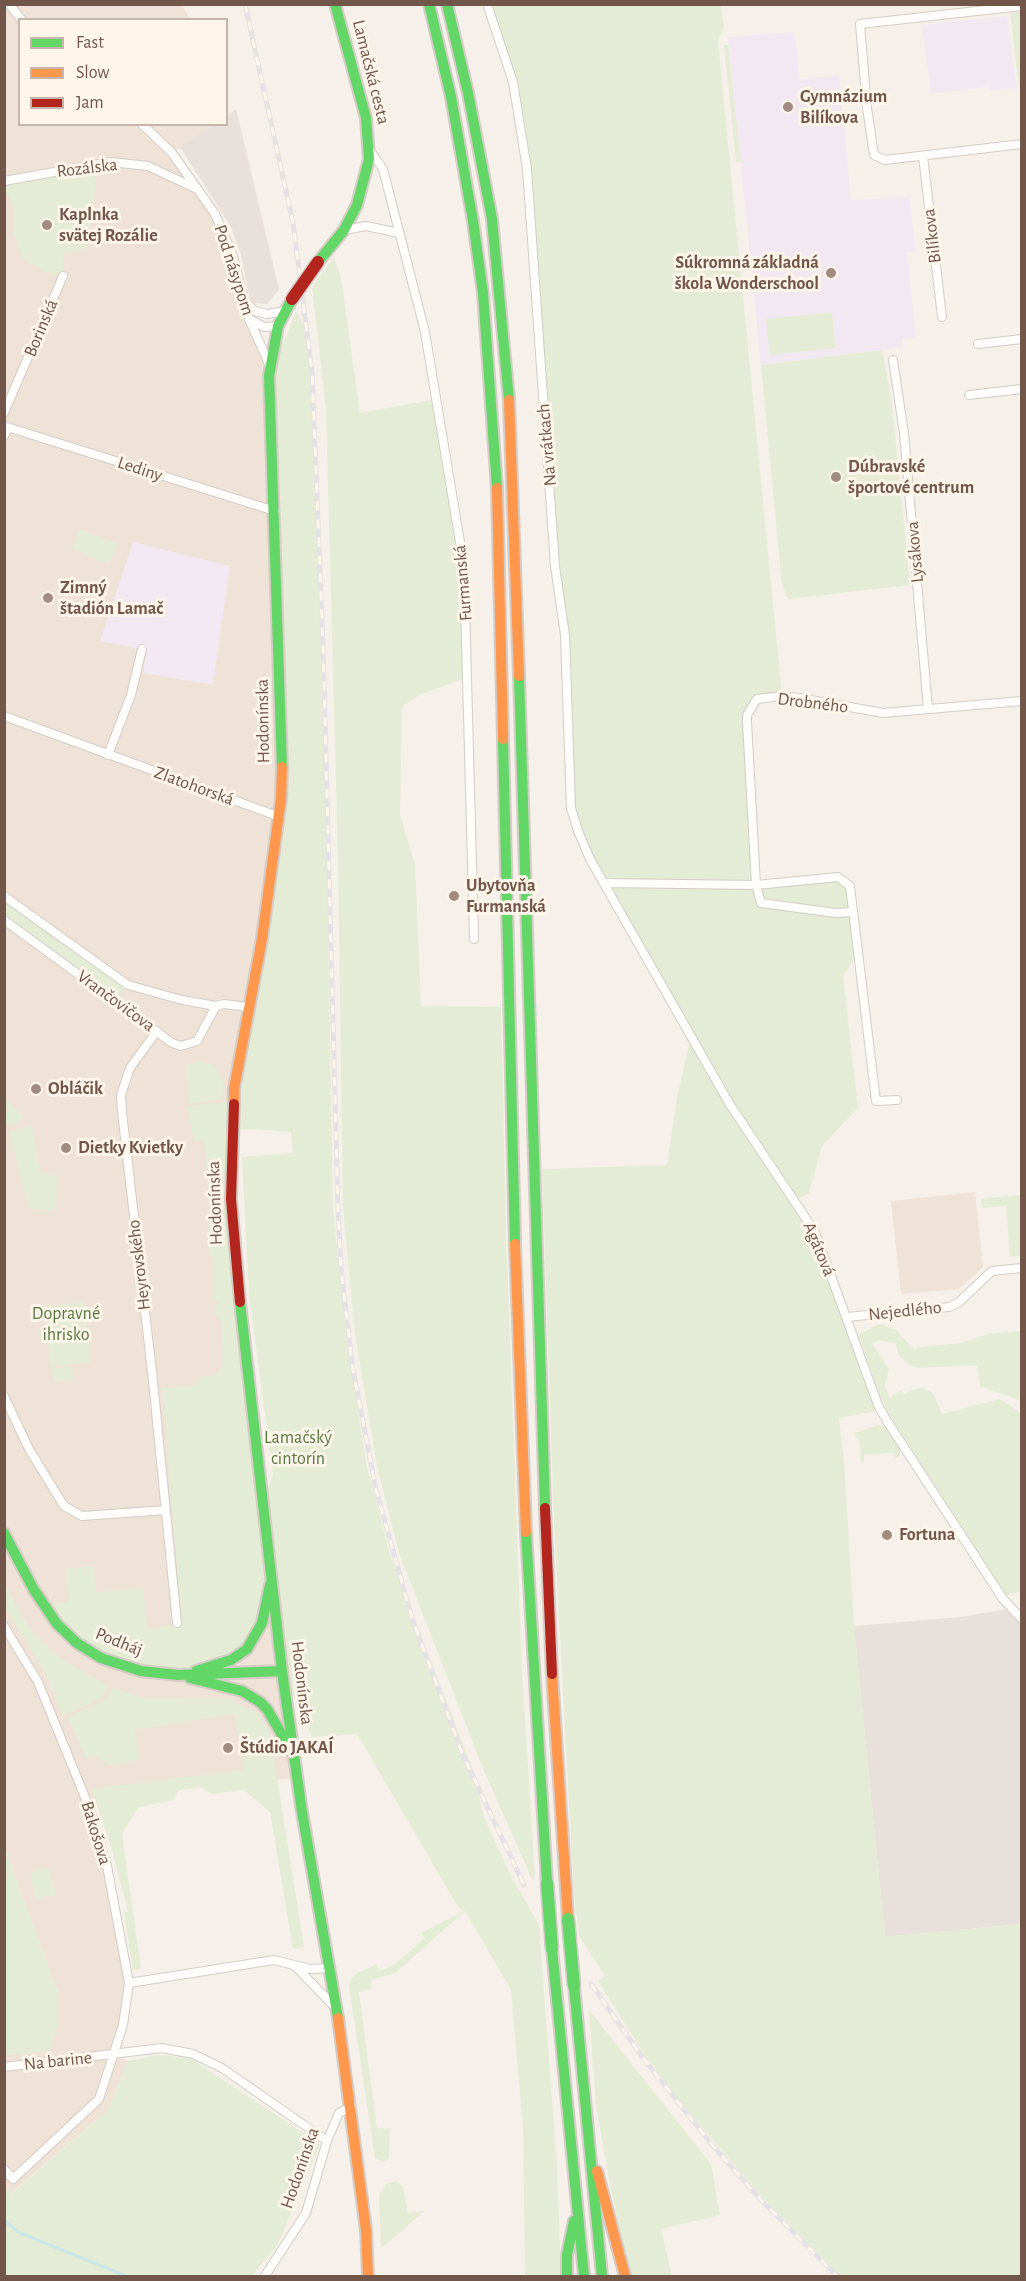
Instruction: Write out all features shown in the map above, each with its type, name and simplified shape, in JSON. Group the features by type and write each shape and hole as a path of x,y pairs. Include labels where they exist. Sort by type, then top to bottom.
{"main road":[{"name":"Lamačská cesta","path":"292,299 344,230 362,194 369,149 366,118 335,4"},
{"path":"429,4 451,97 473,221 484,304 496,459 515,1240 531,1631 552,1949 584,2277"},
{"path":"447,4 468,93 492,219 511,416 549,1630 568,1919 587,2144 602,2277"},
{"name":"Hodonínska","path":"292,299 278,326 270,366 283,744 280,817 262,939 234,1089 231,1198 236,1270 282,1671 293,1754 352,2106 366,2230 368,2277"},
{"name":"Podháj","path":"4,1533 43,1605 71,1638 115,1664 141,1671 178,1675 282,1671"},
{"path":"178,1675 231,1660 247,1649 262,1623 271,1580"},
{"path":"178,1675 242,1691 260,1701 293,1754"},
{"path":"587,2144 609,2209 625,2277"},
{"path":"567,2277 567,2255 576,2207"}],"street":[{"path":"9,4 20,18"},
{"name":"Na vrátkach","path":"487,4 513,82 527,169 555,566 565,635 571,807 590,859 606,883"},
{"path":"1022,6 860,24 867,108 874,155 885,160 1022,144"},
{"name":"Pod násypom","path":"144,126 172,153 200,190 226,235 249,319 270,366"},
{"name":"Lamačská cesta","path":"369,149 383,169 399,233"},
{"name":"Bilíkova","path":"923,156 942,317"},
{"name":"Rozálska","path":"4,181 111,162 148,166 200,190"},
{"path":"344,230 366,226 399,233"},
{"name":"Furmanská","path":"399,233 425,332 464,566 474,939"},
{"name":"Borinská","path":"4,414 63,276"},
{"path":"243,300 255,311 267,314 285,311"},
{"path":"267,314 278,326"},
{"path":"249,319 264,327 278,326"},
{"path":"978,344 1022,339"},
{"name":"Lysákova","path":"893,360 904,433 928,709"},
{"path":"969,395 1022,389"},
{"path":"4,436 6,426"},
{"name":"Lediny","path":"6,426 275,511"},
{"path":"108,755 130,694 142,649"},
{"name":"Drobného","path":"756,885 747,715 758,699 791,697 883,713 1022,701"},
{"name":"Zlatohorská","path":"4,716 280,817"},
{"path":"606,883 756,885 838,877 850,886 876,1101 897,1100"},
{"name":"Agátová","path":"606,883 729,1103 815,1232 878,1405 887,1421 1003,1599 1017,1606 1022,1619"},
{"path":"756,885 761,903 836,913 853,912"},
{"name":"Vrančovičova","path":"4,896 128,985 182,1000 216,1006 224,1004 248,1007"},
{"name":"Vrančovičova","path":"4,920 172,1043 189,1046 197,1041 216,1006"},
{"name":"Heyrovského","path":"157,1031 130,1068 121,1095 177,1623"},
{"name":"Nejedlého","path":"847,1317 954,1305 992,1271 1022,1268"},
{"path":"5,1400 29,1449 64,1506 82,1516 166,1510"},
{"name":"Bakošova","path":"4,1626 38,1682 89,1807 107,1866 129,1983 125,2017 99,2099 13,2179 4,2169"},
{"path":"129,1983 274,1960 310,1969 330,1968"},
{"path":"294,1965 337,2010"},
{"name":"Na barine","path":"4,2067 162,2048 193,2054 222,2068 327,2141"},
{"name":"Hodonínska","path":"265,2277 306,2213 327,2141 339,2113 352,2106"}],"shaded area":[{"path":"4,5 182,5 189,18 18,18 18,126 212,126 172,153 226,235 242,297 270,366 283,744 248,1007 231,1199 296,1778 164,1790 89,1807 107,1866 129,1992 112,2054 128,2061 108,2110 10,2194 4,2187 5,2055 50,2051 58,1993 4,1846"},
{"path":"1007,16 1017,88 990,91 989,83 985,84 985,87 931,94 922,25"},
{"path":"795,32 799,80 839,75 851,200 909,197 916,251 907,253 916,338 902,339 903,347 761,365 728,37"},
{"path":"236,109 279,289 267,304 254,303 250,299 241,255 231,227 180,147 212,126 228,126 228,115"},
{"path":"133,542 230,566 213,685 143,673 147,650 100,641"},
{"path":"975,1192 983,1267 959,1289 901,1294 891,1201"},
{"path":"1013,1608 1021,1620 1021,1924 885,1937 854,1626 961,1617"}],"green space":[{"path":"487,5 721,5 724,27 718,41 782,696 757,699 747,715 756,885 838,877 850,886 858,954 843,976 858,1108 822,1146 809,1193 796,1200 815,1232 881,1410 839,1418 844,1462 854,1625 885,1937 1021,1924 1021,2276 840,2276 762,2197 682,2104 644,2054 598,1981 605,1976 579,1936 574,1896 554,1524 542,1169 667,1165 677,1098 691,1035 590,859 571,808 565,635 555,566 534,250 513,82"},
{"path":"1021,12 1022,87 1019,88 1010,13"},
{"path":"724,45 728,45 741,162 736,162"},
{"path":"98,164 87,249 63,254 63,276 45,272 23,259 13,231 13,207 4,181"},
{"path":"334,257 341,278 360,413 432,400 460,566 463,679 419,695 402,707 400,815 415,865 421,1006 501,1007 506,1233 522,1671 535,1878 532,1879 484,1771 399,1553 377,1466 355,1335 343,1208 338,861 326,409 312,287"},
{"name":"Lamačský cintorín","path":"296,311 307,330 315,410 333,1209 346,1335 367,1467 391,1558 475,1775 483,1815 510,1874 539,1925 557,2166 561,2276 525,2276 523,2127 511,1990 465,1911 395,1973 371,1980 372,1989 359,1992 377,2129 390,2128 389,2159 382,2162 375,2158 349,1986 351,1979 357,1973 376,1965 379,1971 394,1965 425,1938 421,1933 464,1911 458,1907 357,1734 312,1737 282,1671 271,1583 266,1605 242,1654 178,1675 94,1654 43,1605 69,1602 66,1569 93,1566 96,1592 143,1588 148,1629 182,1624 162,1388 198,1386 197,1377 216,1375 222,1366 221,1321 216,1315 215,1305 220,1304 219,1302 214,1303 214,1260 209,1253 208,1243 212,1242 208,1240 207,1230 209,1197 204,1141 194,1141 187,1106 225,1102 233,1104 281,799 271,353 284,342","holes":["233,1130 291,1132 293,1153 242,1157 249,1295 273,1474 262,1505 231,1175"]},
{"path":"832,312 835,348 770,355 766,319"},
{"name":"Dúbravské športové centrum","path":"882,350 891,396 910,585 788,599 782,585 761,365"},
{"path":"80,529 118,544 109,564 72,549"},
{"path":"5,896 128,985 116,1000 5,920"},
{"path":"198,1060 211,1064 219,1072 223,1081 222,1099 189,1104 186,1065"},
{"path":"5,1100 25,1117 14,1124 5,1125"},
{"path":"32,1125 40,1173 57,1175 56,1211 29,1209 9,1132"},
{"path":"1021,1195 1021,1256 1010,1257 1006,1206 982,1208 981,1199"},
{"name":"Dopravné ihrisko","path":"84,1301 91,1362 51,1367 43,1307"},
{"path":"879,1324 896,1330 914,1350 918,1347 962,1343 988,1334 1021,1331 1021,1401 980,1386 977,1365 921,1368 911,1366 899,1356 895,1343 879,1340 872,1343 889,1369 885,1386 890,1398 901,1390 904,1395 910,1390 922,1388 933,1393 942,1414 1000,1399 1021,1413 1021,1591 1006,1595 894,1422 880,1396 859,1335"},
{"path":"72,1366 73,1380 54,1382 51,1369"},
{"path":"877,1425 887,1428 900,1450 900,1455 894,1459 893,1453 864,1455 864,1461 861,1462 859,1438 856,1438 855,1433"},
{"path":"4,1583 31,1630 58,1657 109,1686 103,1698 62,1716 49,1680 5,1608"},
{"path":"112,1687 145,1699 226,1698 258,1713 270,1733 304,1947 293,1949 270,1812 244,1790 211,1794 201,1787 179,1790 173,1800 139,1807 122,1834 141,1969 133,1970 124,1914 128,1911 110,1843 91,1789 243,1770 244,1762 234,1714 135,1730 139,1760 110,1766 94,1756 86,1759 68,1717 107,1699"},
{"path":"4,1846 58,1993 58,2022 50,2051 5,2055"},
{"path":"49,1868 56,1894 36,1899 29,1873"},
{"path":"589,2010 711,2164 720,2215 661,2229 672,2276 630,2276 610,2185 596,2105"},
{"path":"158,2055 190,2058 320,2144 278,2244 252,2276 5,2276 5,2187 11,2194 108,2110 128,2061"},
{"path":"396,2181 403,2186 408,2213 424,2211 381,2249 379,2195 386,2184"}],"waterway":[{"path":"4,2220 18,2232 126,2276"}],"railway":[{"path":"245,4 293,223 312,372 323,645 338,1211 341,1267 352,1364 376,1490 412,1618 462,1753 524,1885"},
{"path":"591,1984 643,2058 708,2140 761,2200 837,2276"}],"traffic: fast":[{"path":"318,262 344,230 357,205 369,159 366,118 335,4"},
{"path":"429,4 451,97 473,221 483,293 497,488"},
{"path":"447,4 468,93 492,219 509,400"},
{"path":"282,767 269,376 278,326 292,299"},
{"path":"519,676 545,1508"},
{"path":"503,739 515,1244"},
{"path":"240,1302 282,1671 302,1812 338,2018"},
{"path":"526,1532 547,1883"},
{"path":"4,1533 34,1590 57,1624 77,1643 101,1658 141,1671 178,1675 282,1671"},
{"path":"196,1671 231,1660 247,1649 262,1623 270,1585"},
{"path":"190,1678 242,1691 260,1702 267,1709 292,1752"},
{"path":"547,1883 552,1949"},
{"path":"568,1919 574,1986"},
{"path":"552,1949 584,2276"},
{"path":"574,1986 602,2276"},
{"path":"567,2276 567,2255 574,2221"}],"traffic: slow":[{"path":"509,400 519,676"},
{"path":"497,488 503,739"},
{"path":"234,1104 234,1089 262,939 281,799 282,767"},
{"path":"515,1244 526,1532"},
{"path":"552,1674 568,1919"},
{"path":"338,2018 366,2230 368,2276"},
{"path":"597,2171 625,2276"}],"traffic: jam":[{"path":"292,299 318,262"},
{"path":"234,1104 231,1199 240,1302"},
{"path":"545,1508 552,1674"}],"place":[{"name":"Gymnázium Bilíkova","path":"788,107"},
{"name":"Kaplnka svätej Rozálie","path":"47,225"},
{"name":"Súkromná základná škola Wonderschool","path":"831,273"},
{"name":"Dúbravské športové centrum","path":"836,477"},
{"name":"Zimný štadión Lamač","path":"48,598"},
{"name":"Ubytovňa Furmanská","path":"454,896"},
{"name":"Obláčik","path":"36,1089"},
{"name":"Dietky Kvietky","path":"66,1148"},
{"name":"Fortuna","path":"887,1535"},
{"name":"Štúdio JAKAÍ","path":"228,1748"}]}
